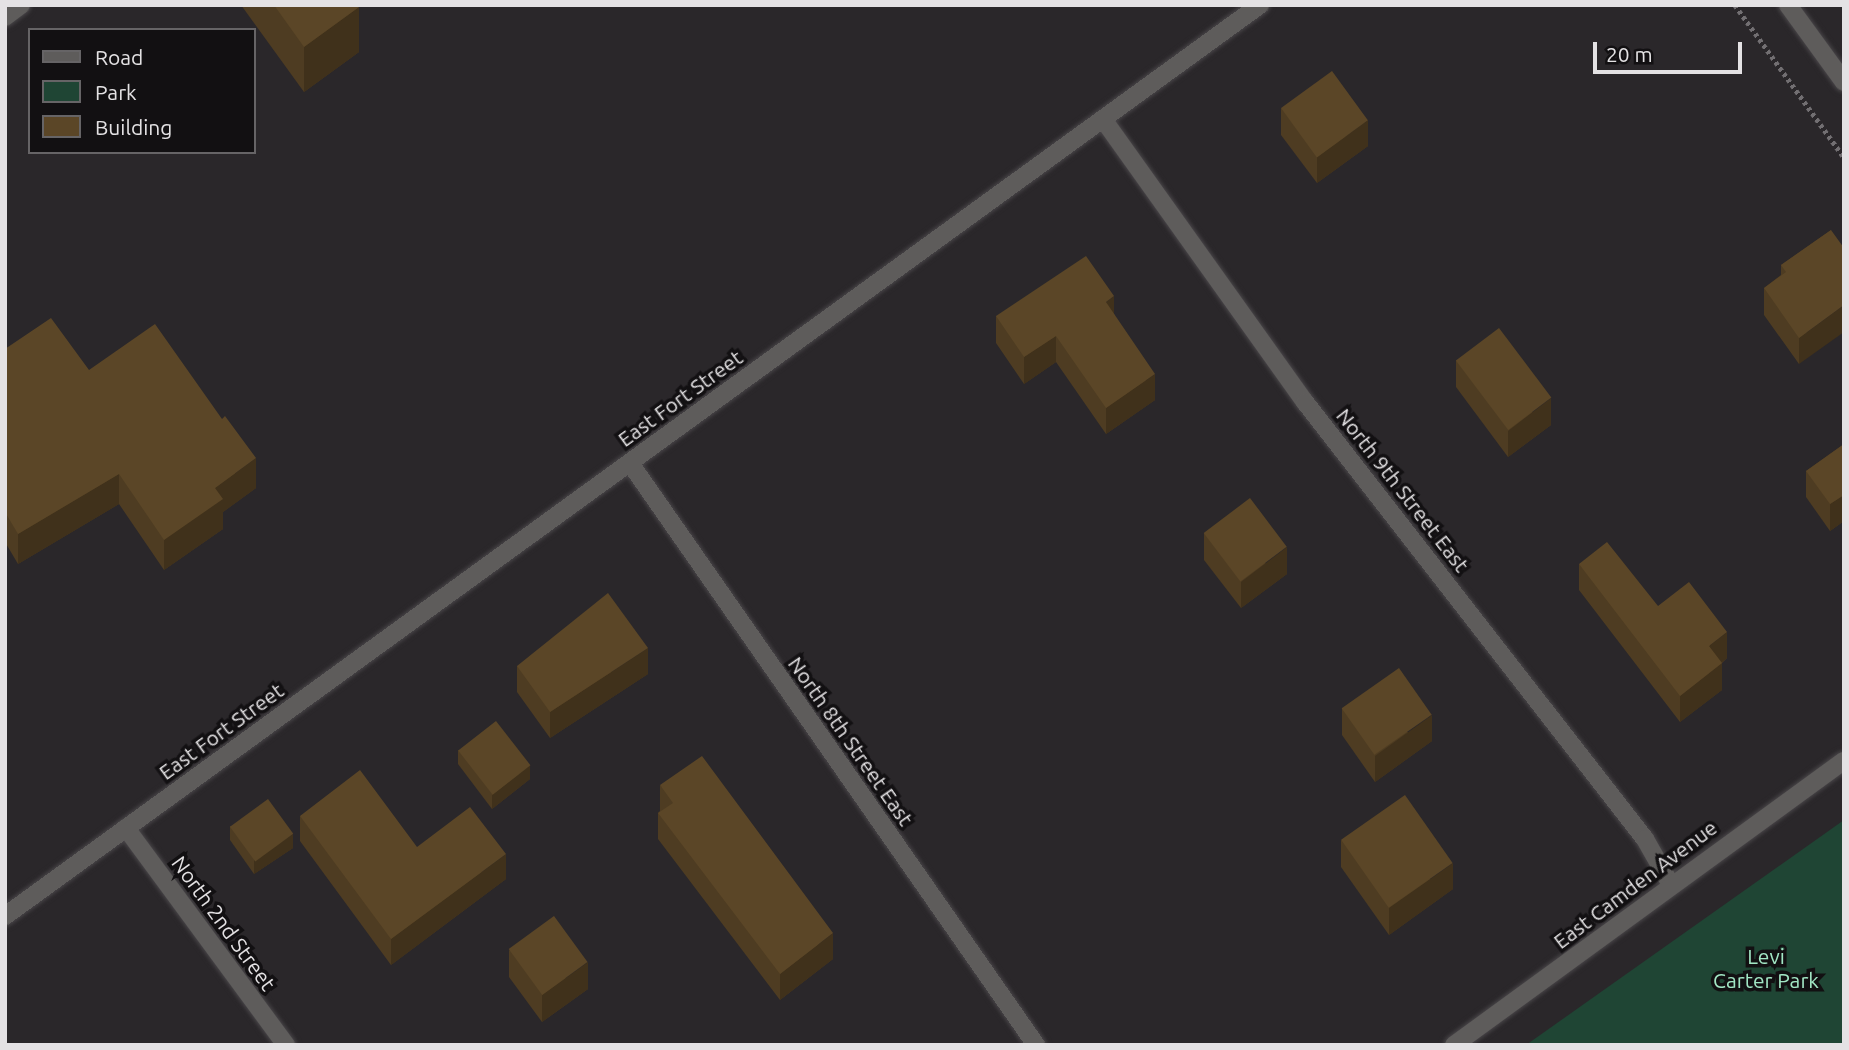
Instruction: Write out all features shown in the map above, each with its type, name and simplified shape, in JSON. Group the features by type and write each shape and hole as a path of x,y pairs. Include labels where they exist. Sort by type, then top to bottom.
{"street":[{"path":"5,17 21,5"},
{"name":"East Fort Street","path":"5,916 1261,5"},
{"path":"1788,5 1844,82"},
{"name":"North 9th Street East","path":"1103,119 1305,402 1645,839 1671,885"},
{"name":"North 8th Street East","path":"629,463 1036,1045"},
{"name":"East Camden Avenue","path":"1454,1045 1844,761"},
{"name":"North 2nd Street","path":"126,828 286,1045"}],"path":[{"path":"1735,5 1844,158"}],"green space":[{"name":"Levi Carter Park","path":"1844,820 1844,1045 1526,1045"}],"building":[{"path":"274,5 357,5 359,7 304,47"},
{"path":"1332,71 1368,120 1317,157 1281,108"},
{"path":"1831,230 1844,248 1844,305 1799,338 1764,288 1786,272 1781,265"},
{"path":"1086,256 1114,296 1106,302 1155,374 1106,408 1056,336 1024,357 996,316"},
{"path":"51,318 89,370 155,324 222,419 225,416 256,458 215,488 223,499 164,540 119,474 18,534 5,512 5,349"},
{"path":"1499,328 1551,397 1508,430 1456,360"},
{"path":"1844,444 1844,495 1830,504 1806,471"},
{"path":"1250,498 1287,547 1240,582 1204,533"},
{"path":"1607,542 1658,606 1689,582 1727,632 1709,646 1722,663 1680,696 1579,564"},
{"path":"608,593 648,648 550,712 517,666"},
{"path":"1399,668 1432,715 1374,755 1342,708"},
{"path":"496,721 530,765 493,795 458,751"},
{"path":"702,756 833,933 780,974 658,813 673,803 660,785"},
{"path":"360,770 417,847 470,807 506,854 391,939 300,816"},
{"path":"1405,795 1453,863 1389,908 1341,840"},
{"path":"268,799 293,834 255,861 230,827"},
{"path":"554,916 588,962 542,995 509,949"}]}
